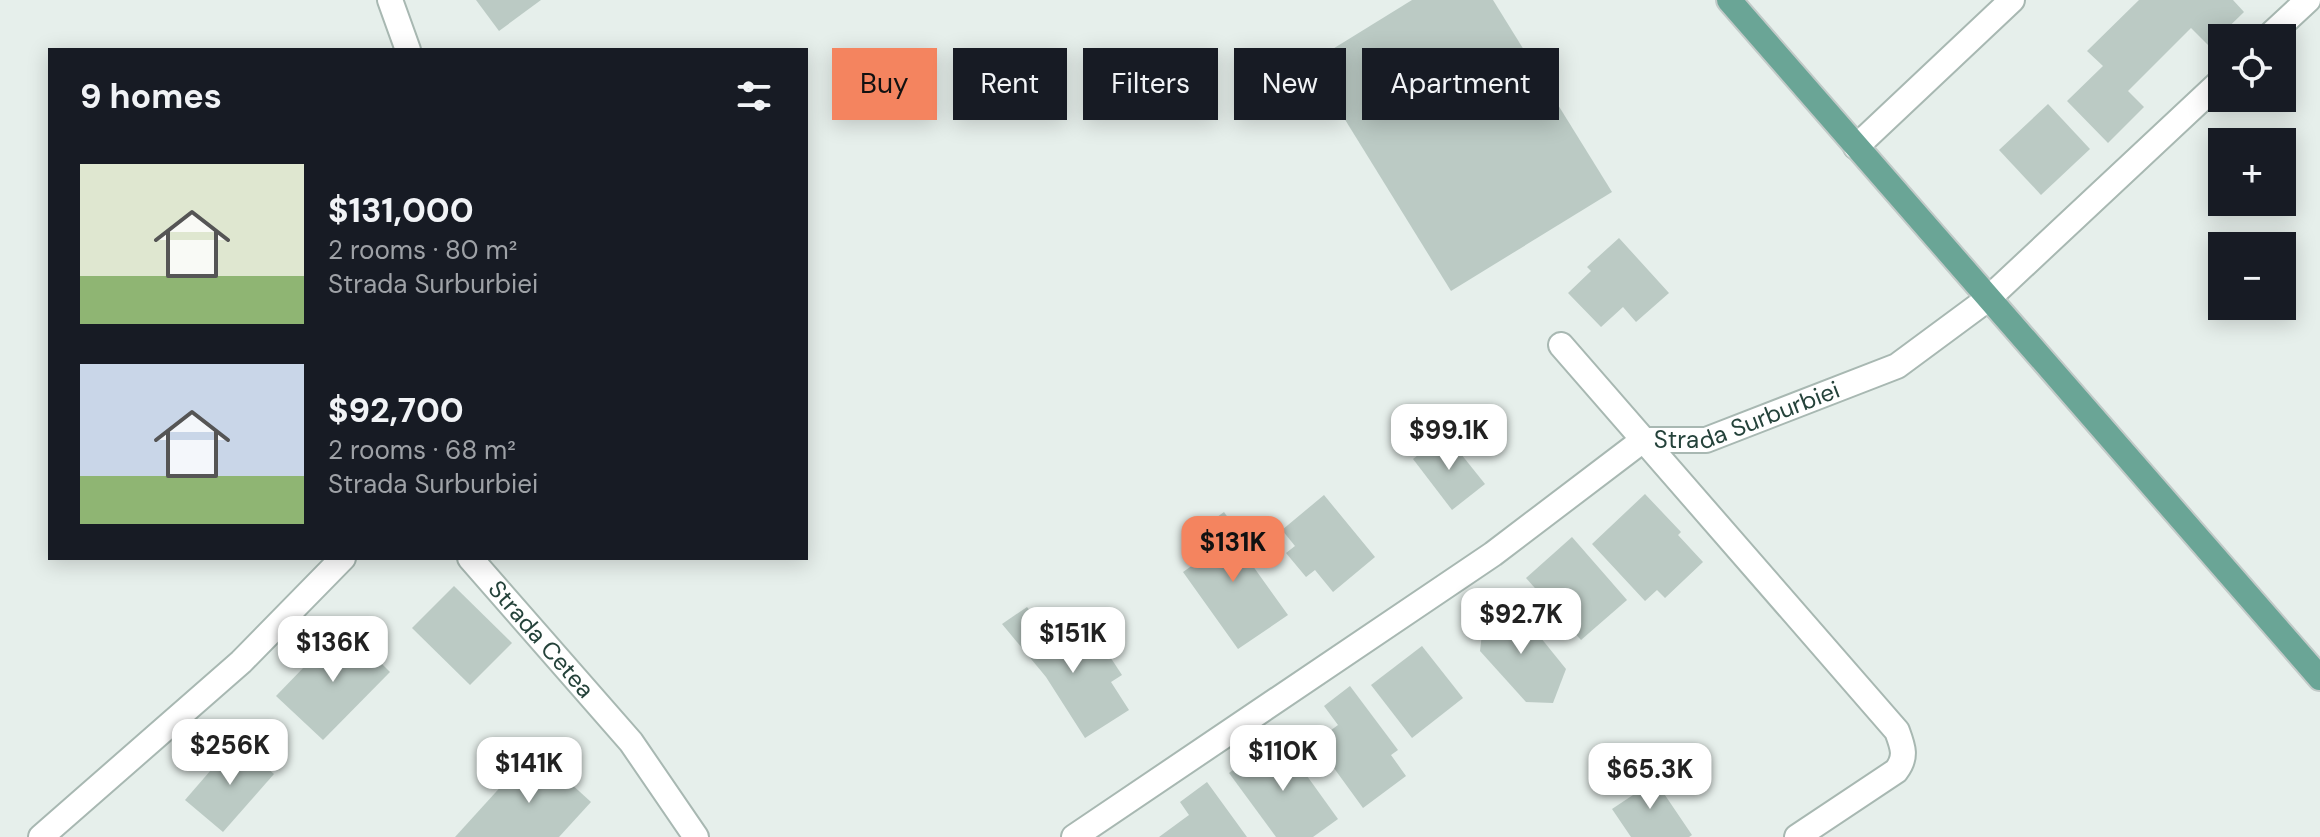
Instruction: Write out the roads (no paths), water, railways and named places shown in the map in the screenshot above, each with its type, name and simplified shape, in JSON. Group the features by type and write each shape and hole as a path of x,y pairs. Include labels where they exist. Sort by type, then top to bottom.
{"main road":[{"path":"1729,0 2320,678"}],"street":[{"path":"390,0 407,48"},
{"path":"1856,147 2012,0"},
{"path":"2282,24 2308,0"},
{"name":"Strada Surburbiei","path":"1074,837 1493,554 1643,440 1706,440 1897,366 1989,298 2208,93"},
{"path":"1561,345 1897,731 1904,748 1903,762 1896,771 1797,837"},
{"path":"41,837 241,662 341,560"},
{"name":"Strada Cetea","path":"472,560 631,742 696,837"}]}
